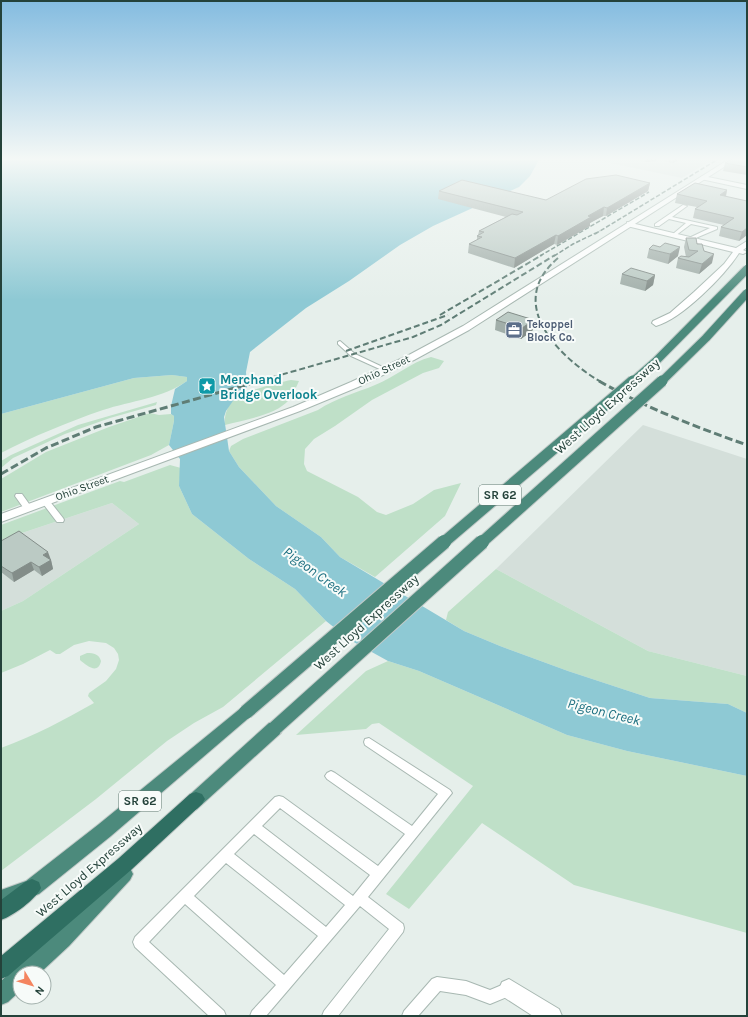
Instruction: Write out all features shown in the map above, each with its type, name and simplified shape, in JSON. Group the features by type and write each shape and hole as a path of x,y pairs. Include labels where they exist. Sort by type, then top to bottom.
{"highway":[{"name":"West Lloyd Expressway","path":"1,911 105,830 246,712 656,361 747,269"},
{"name":"West Lloyd Expressway","path":"1,969 120,868 662,381 696,348 747,293"},
{"path":"34,965 62,939 196,799"},
{"path":"1,899 32,888"},
{"path":"1,995 12,985"}],"street":[{"name":"Ohio Street","path":"1,518 266,420 386,370 425,351 466,328 659,205"},
{"path":"630,224 747,253"},
{"path":"656,323 673,315 697,294 726,266 737,251 747,242"},
{"path":"509,989 552,1016"}],"lane":[{"path":"657,225 685,206"},
{"path":"668,217 714,228 691,239"},
{"path":"675,235 690,222"},
{"path":"340,343 353,355 386,370"},
{"path":"19,496 28,508"},
{"path":"45,501 60,520"},
{"path":"257,1016 379,874 446,793 369,742"},
{"path":"331,776 413,833"},
{"path":"220,1016 140,942 279,801 379,874"},
{"path":"254,827 356,901 398,928 329,1016"},
{"path":"226,855 326,935"},
{"path":"184,896 285,984"},
{"path":"409,1016 437,984 466,988 490,997 509,989"}],"shaded area":[{"path":"643,425 747,459 747,676 648,651 496,569"},
{"path":"112,503 139,524 23,601 1,611 1,540"}],"green space":[{"path":"431,357 444,361 439,368 423,373 372,400 314,439 305,449 304,464 307,471 358,497 377,512 386,515 413,504 434,490 461,483 445,516 375,577 340,557 321,537 276,506 239,467 229,451 231,446 243,439 318,410 339,399 382,382 417,362"},
{"path":"172,375 187,377 187,381 178,387 157,395 77,419 1,453 1,414 134,378"},
{"path":"291,380 299,381 289,400 276,410 225,425 225,418 228,408 238,396"},
{"path":"157,402 156,405 110,418 65,434 13,458 1,468 1,461 11,455 78,425"},
{"path":"150,413 159,415 171,414 174,416 169,445 151,455 1,512 1,479 46,452 109,427"},
{"path":"170,465 181,468 179,486 192,514 249,559 295,589 326,621 223,707 194,723 167,741 96,799 1,871 1,748 49,727 94,703 88,696 89,693 106,681 116,669 119,660 118,654 114,648 106,643 89,641 74,645 60,654 56,654 50,650 23,664 1,673 1,611 23,601 139,524 112,503 1,540 1,525 120,481 124,482"},
{"path":"496,569 648,651 747,676 747,713 728,704 650,698 568,671 500,646 464,631 446,620 448,612"},
{"path":"87,653 98,655 101,661 97,668 92,668 80,660 80,656"},
{"path":"388,661 419,671 567,735 627,751 747,776 747,933 574,885 482,823 409,909 386,894 473,786 379,723 372,724 366,729 296,735 366,671"}],"water":[{"name":"Pigeon Creek","path":"1,205 478,205 433,226 400,245 349,281 306,308 250,352 246,372 247,387 235,398 226,411 224,417 229,451 239,467 276,506 321,537 340,557 464,631 568,671 650,698 728,704 747,713 747,776 627,751 567,735 419,671 388,661 350,640 326,621 295,589 249,559 192,514 179,486 180,459 169,445 174,421 174,416 171,414 171,406 175,389 187,381 187,377 172,375 134,378 1,414"}],"building":[{"path":"497,205 611,205 607,208 604,207 588,216 591,217 558,236 556,235 515,258 469,244 482,237 477,236 484,232 479,231 512,214 517,215 523,212"},
{"path":"700,205 747,205 747,228 742,232 721,227 734,218 695,209"},
{"path":"686,238 696,238 697,244 702,244 704,251 714,254 702,264 678,258 681,256 689,257 698,251 689,250"},
{"path":"665,243 680,247 670,254 649,249 653,245 660,247"},
{"path":"631,268 655,275 647,281 622,274"},
{"path":"508,312 534,320 522,328 496,320"},
{"path":"19,531 48,552 43,555 51,560 39,567 31,562 12,573 1,566 1,541"}],"railway":[{"path":"540,256 626,205"},
{"path":"600,231 642,205"},
{"path":"554,256 573,244 600,231"},
{"path":"595,234 600,231"},
{"path":"440,315 542,255"},
{"path":"256,382 413,337 441,325 555,255"},
{"path":"558,258 543,275 536,293 537,310 543,327 554,343 568,358 601,382"},
{"path":"346,351 448,315"},
{"path":"1,474 46,448 96,427 260,381"},
{"path":"599,381 635,400 747,445"}],"place":[{"name":"Tekoppel Block Co.","path":"514,330"},
{"name":"Merchand Bridge Overlook","path":"207,386"}]}
